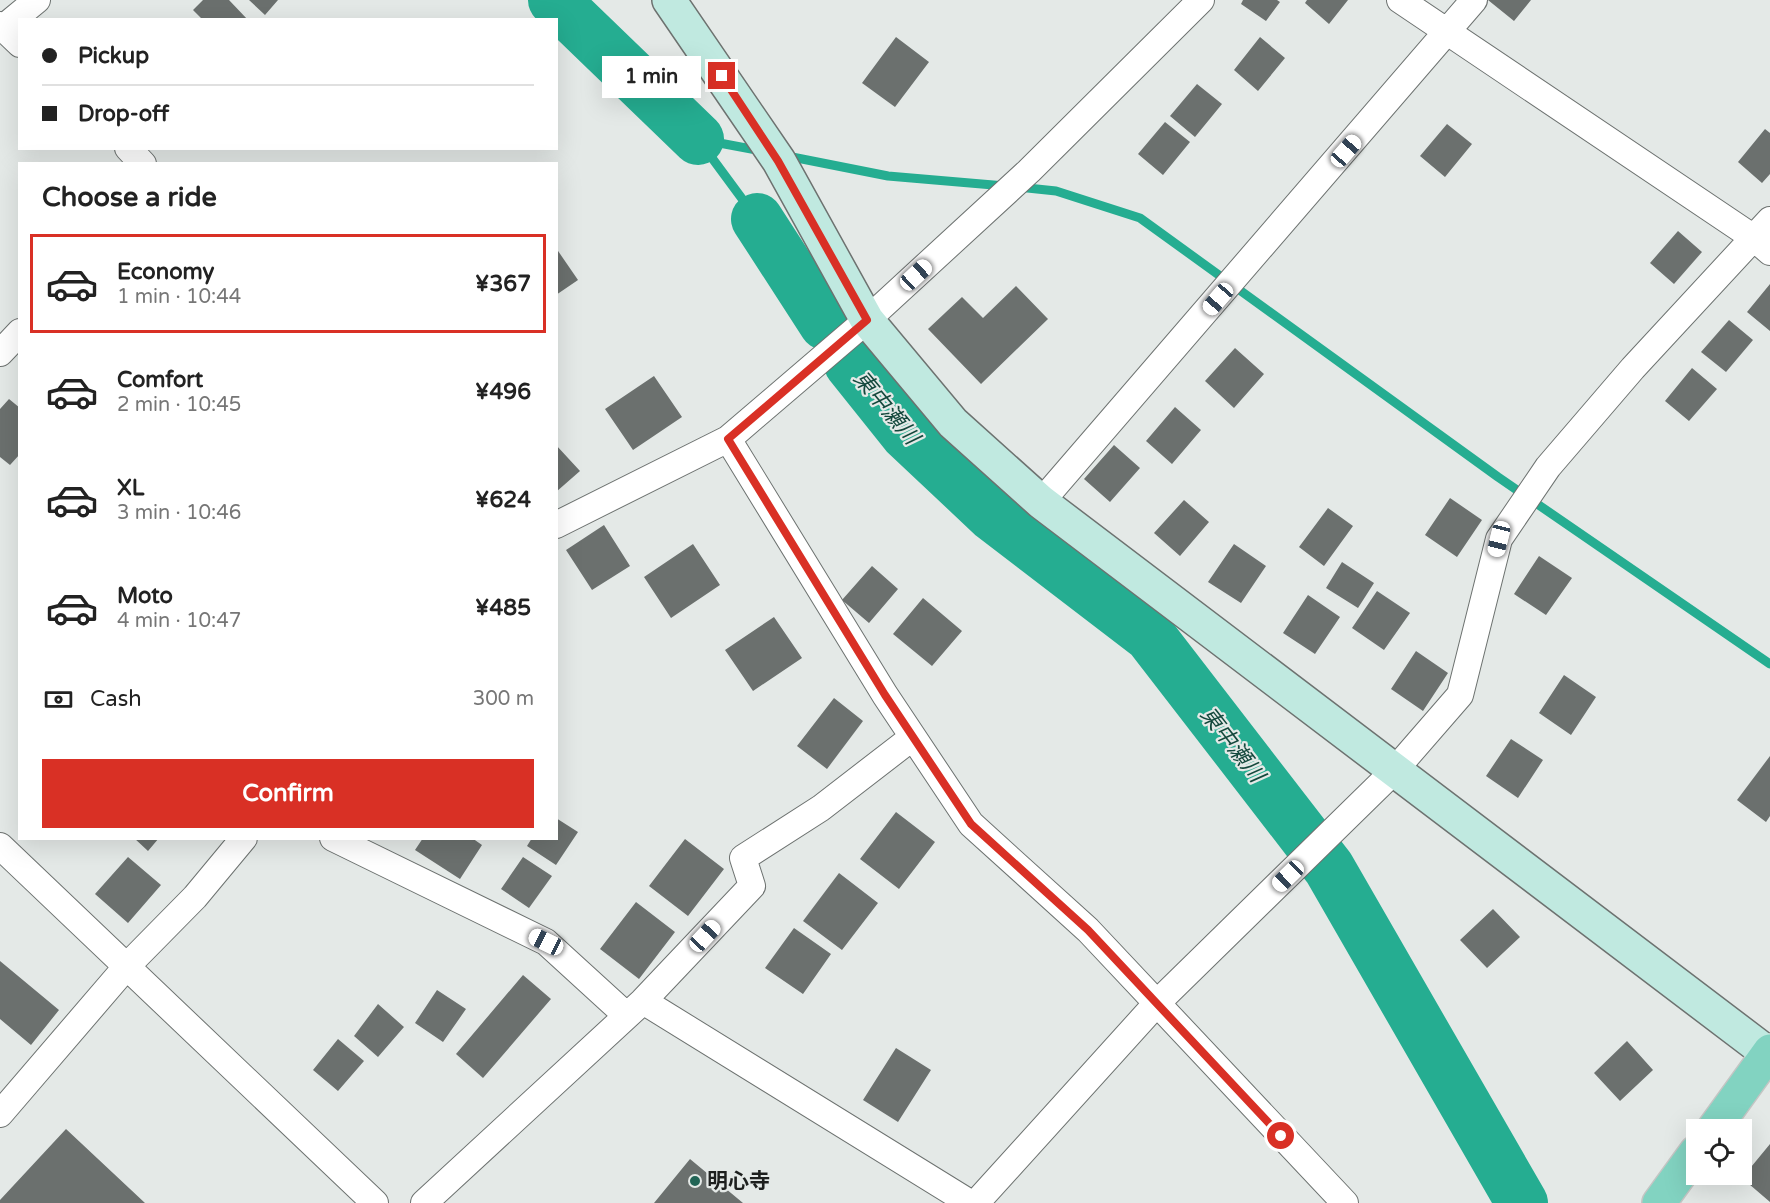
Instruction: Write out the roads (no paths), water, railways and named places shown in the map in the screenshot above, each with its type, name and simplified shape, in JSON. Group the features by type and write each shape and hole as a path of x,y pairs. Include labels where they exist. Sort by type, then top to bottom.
{"main road":[{"path":"1721,1119 1769,1053"},
{"path":"1659,1203 1686,1166"}],"street":[{"path":"21,18 37,0"},
{"path":"669,0 778,161 867,320 953,423 1041,502 1769,1053"},
{"path":"558,524 728,439 867,320 1029,171 1201,0"},
{"path":"976,1203 1156,1003 1394,771 1460,695 1499,539 1538,481 1633,368 1765,237 1400,0"},
{"path":"1041,502 1448,33 1474,0"},
{"path":"8,33 18,22"},
{"path":"130,150 141,162"},
{"path":"0,353 18,334"},
{"path":"728,439 913,737 971,824 1088,930 1345,1203"},
{"path":"424,1203 634,1008 752,886 742,858 821,808 913,737"},
{"path":"0,1114 127,966 195,897 242,840"},
{"path":"337,840 546,942 634,1008 970,1203"},
{"path":"0,846 375,1203"}],"waterway":[{"path":"554,0 698,139"},
{"path":"757,219 698,139 762,151"},
{"path":"787,156 888,176 1005,186"},
{"path":"1018,187 1056,191 1140,218 1498,477 1770,664"},
{"name":"東中瀬川","path":"757,219 825,324"},
{"name":"東中瀬川","path":"850,364 906,434 992,515 1150,636 1329,868 1522,1203"}],"place":[{"name":"明心寺","path":"695,1181"}]}
